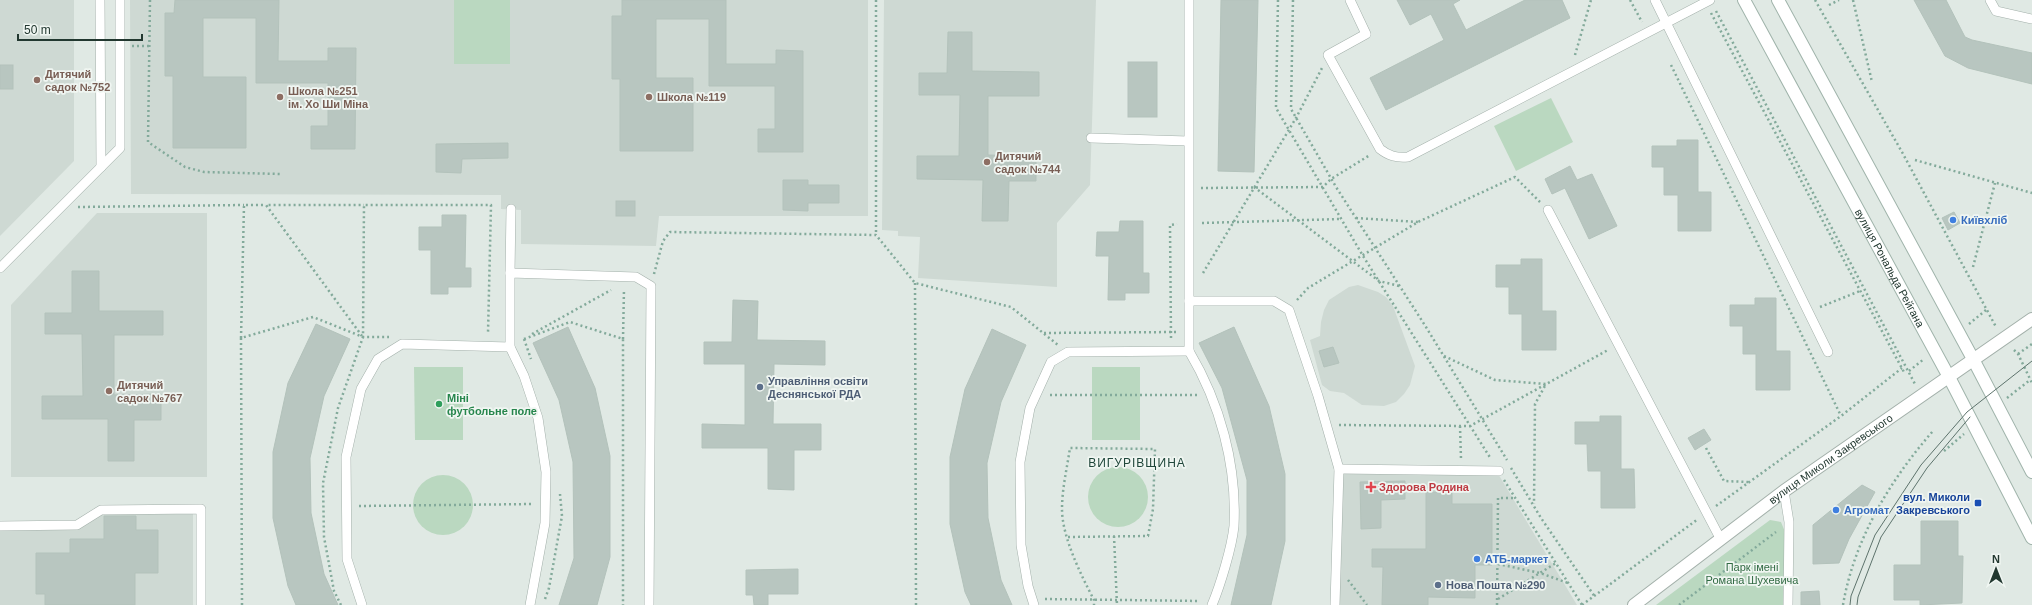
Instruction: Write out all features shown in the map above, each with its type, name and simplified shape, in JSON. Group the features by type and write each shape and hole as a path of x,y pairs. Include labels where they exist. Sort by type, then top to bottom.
{"main road":[{"name":"вулиця Рональда Рейгана","path":"1744,0 1949,377 2032,538"},
{"path":"1778,0 2032,472"},
{"name":"вулиця Миколи Закревського","path":"1634,605 1784,491 2032,319"}],"lane":[{"path":"100,0 101,167"},
{"path":"0,268 120,148 120,0"},
{"path":"1189,0 1189,351 1219,415 1232,474 1234,527 1219,587 1212,603"},
{"path":"1350,0 1366,34 1328,55 1380,149 1388,155 1399,158 1408,157 1667,23 1710,3"},
{"path":"1655,0 1828,352"},
{"path":"1990,0 1996,11 2032,19"},
{"path":"1092,138 1188,141"},
{"path":"511,209 510,347 524,376 538,418 546,472 545,523 530,605"},
{"path":"1548,210 1721,540"},
{"path":"510,273 636,277 651,286 649,605"},
{"path":"1189,301 1274,301 1289,310 1339,469 1335,605"},
{"path":"362,605 347,559 346,457 361,389 378,360 402,344 510,347"},
{"path":"1033,602 1021,545 1020,462 1030,408 1051,362 1068,352 1189,351"},
{"path":"1339,469 1498,471"},
{"path":"1784,491 1789,522 1788,605"},
{"path":"0,526 77,525 101,510 200,509 200,605"}],"path":[{"path":"150,0 148,142 185,167 204,172 280,174"},
{"path":"876,0 876,235 915,283 1011,307 1068,352"},
{"path":"1278,0 1276,108 1363,256 1582,605 1595,597 1840,416 1902,368"},
{"path":"1292,0 1291,110 1331,179 1443,356 1534,506 1595,597"},
{"path":"1570,73 1591,0"},
{"path":"1630,0 1648,33"},
{"path":"1815,0 1902,152 1984,304"},
{"path":"1829,5 1839,0"},
{"path":"1852,0 1872,82"},
{"path":"1710,3 1860,291 1905,374"},
{"path":"1710,3 1909,371"},
{"path":"120,46 149,46"},
{"path":"1201,275 1296,118 1328,55"},
{"path":"1668,58 1840,416"},
{"path":"1188,188 1323,187 1331,179 1380,149"},
{"path":"1915,160 2032,193"},
{"path":"1289,310 1308,288 1418,222 1515,177 1548,210"},
{"path":"1973,267 1995,183"},
{"path":"1254,187 1379,281 1400,287"},
{"path":"242,605 241,338 244,205"},
{"path":"61,208 244,205 491,205 488,336"},
{"path":"266,205 363,336"},
{"path":"363,336 364,205"},
{"path":"1356,218 1418,222"},
{"path":"1172,351 1170,225 1296,219 1341,219"},
{"path":"651,286 663,241 670,232 876,235"},
{"path":"623,605 623,339 625,282"},
{"path":"915,283 916,605"},
{"path":"611,289 524,338 570,322 623,339"},
{"path":"1793,318 1860,291"},
{"path":"241,338 313,317 363,336 394,337"},
{"path":"1044,333 1189,332"},
{"path":"1326,425 1470,426 1618,344"},
{"path":"2018,354 2032,344"},
{"path":"2015,349 2032,383"},
{"path":"1443,356 1495,380 1546,384"},
{"path":"1534,506 1535,404 1546,384"},
{"path":"1047,395 1210,395"},
{"path":"1460,426 1462,470"},
{"path":"1843,605 1846,586 1869,524 1912,455 1933,431"},
{"path":"1068,537 1148,536 1154,509 1155,449 1070,448 1062,510 1068,537 1078,570 1094,600 1094,605"},
{"path":"1706,448 1724,481 1749,482"},
{"path":"1498,605 1498,498 1515,498"},
{"path":"347,506 545,504"},
{"path":"1679,605 1789,522"},
{"path":"1114,536 1116,605"},
{"path":"1498,599 1556,563"},
{"path":"1498,564 1540,572 1568,583"},
{"path":"1336,565 1367,605"},
{"path":"1033,602 1142,600 1212,603"},
{"path":"1141,605 1142,600"},
{"path":"1142,600 1145,605"}],"shaded area":[{"name":"Дитячий садок №752","path":"0,0 74,0 74,161 0,236"},
{"name":"Школа №119","path":"130,0 868,0 868,216 659,216 656,246 521,244 521,210 501,209 501,195 131,194"},
{"name":"Дитячий садок №744","path":"884,0 1096,0 1090,185 1057,223 1057,287 918,278 920,237 898,236 898,231 882,230"},
{"name":"Дитячий садок №767","path":"97,213 207,213 207,477 11,477 11,305"},
{"path":"1358,285 1378,292 1386,297 1393,306 1415,366 1410,385 1404,394 1396,402 1384,406 1362,405 1344,393 1330,391 1322,385 1310,340 1320,336 1324,310 1329,300 1349,287"},
{"path":"1341,471 1497,472 1577,605 1338,605"},
{"path":"102,511 193,512 193,605 0,605 0,530 78,529"}],"green space":[{"path":"454,0 510,0 510,64 454,64"},
{"path":"1551,98 1573,142 1516,171 1494,126"},
{"name":"Міні футбольне поле","path":"414,367 463,367 463,440 415,440"},
{"path":"1092,367 1140,367 1140,440 1092,440"},
{"path":"1118,467 1135,472 1143,480 1148,497 1143,514 1135,522 1118,527 1101,522 1093,514 1088,497 1093,480 1101,472"},
{"path":"443,475 460,480 468,488 473,505 468,522 460,530 443,535 426,530 418,522 413,505 418,488 426,480"},
{"name":"Парк імені Романа Шухевича","path":"1770,520 1781,522 1785,532 1784,605 1656,605"}],"building":[{"path":"175,0 279,0 278,61 328,61 328,48 356,48 355,149 311,149 311,126 328,126 328,83 256,83 256,18 203,18 203,77 246,77 246,148 173,148 173,76 165,76 165,13 174,13"},
{"path":"622,0 726,0 726,64 776,64 776,50 803,51 803,152 758,152 758,129 775,129 775,86 709,86 709,19 656,19 656,78 693,78 693,151 620,151 620,79 612,79 612,16 622,16"},
{"path":"1221,0 1258,0 1254,172 1218,171"},
{"path":"1397,0 1460,0 1453,4 1466,30 1525,0 1562,0 1570,18 1386,110 1370,78 1444,40 1431,14 1410,25"},
{"path":"1914,0 1946,0 1965,37 1972,40 2032,53 2032,84 1968,68 1945,56"},
{"path":"948,32 972,32 972,71 1039,72 1039,96 988,96 988,155 1036,156 1036,181 1009,181 1008,221 982,221 983,180 917,179 917,156 959,156 960,95 919,95 919,73 947,73"},
{"path":"1128,62 1157,62 1157,117 1128,117"},
{"path":"0,65 13,65 13,89 0,89"},
{"path":"1677,140 1698,140 1698,192 1711,192 1711,231 1678,231 1678,195 1664,195 1664,167 1652,167 1652,146 1677,146"},
{"path":"508,143 508,158 462,159 461,173 436,172 436,144"},
{"path":"1570,166 1577,180 1592,174 1617,226 1589,239 1565,188 1552,194 1545,179"},
{"path":"783,180 808,180 808,185 839,185 839,203 808,203 808,211 783,210"},
{"path":"616,201 635,201 635,216 616,216"},
{"path":"1954,212 1960,223 1948,230 1942,218"},
{"path":"442,215 466,215 465,268 471,268 471,287 448,287 448,294 431,294 431,250 419,250 419,227 442,227"},
{"path":"1120,221 1143,221 1143,273 1149,273 1149,293 1125,293 1125,300 1108,300 1109,256 1096,256 1097,232 1119,232"},
{"path":"1521,259 1542,259 1542,311 1556,311 1556,350 1522,350 1522,314 1509,314 1509,287 1496,287 1496,265 1521,265"},
{"path":"72,271 99,271 99,311 163,311 163,335 114,335 114,395 161,394 161,420 134,420 134,461 108,461 108,419 42,419 42,396 83,396 82,334 45,334 45,313 72,313"},
{"path":"1755,298 1776,298 1776,351 1790,351 1790,390 1756,390 1756,354 1743,354 1743,326 1730,326 1730,305 1755,305"},
{"path":"733,300 758,301 757,340 825,341 825,365 774,364 773,424 821,424 821,450 794,450 794,490 768,489 768,448 702,448 702,424 745,425 745,364 704,364 704,342 732,342"},
{"path":"316,324 350,339 324,396 310,458 311,513 324,574 338,605 296,605 288,586 273,518 273,452 288,383"},
{"path":"568,327 595,388 610,456 610,557 597,605 559,605 574,558 573,462 559,400 533,343"},
{"path":"1234,327 1269,406 1285,474 1285,541 1271,605 1231,605 1247,535 1247,480 1222,388 1199,343"},
{"path":"992,329 1026,345 1001,402 987,463 988,518 1001,580 1012,605 971,605 965,592 950,524 950,457 965,389"},
{"path":"1333,347 1339,363 1324,367 1319,351"},
{"path":"1600,416 1621,416 1621,469 1634,469 1635,508 1601,508 1601,471 1588,471 1587,444 1575,444 1575,422 1600,422"},
{"path":"1704,429 1711,440 1695,450 1688,438"},
{"path":"1405,481 1405,499 1381,500 1381,528 1361,529 1360,482"},
{"path":"1862,485 1875,492 1849,539 1839,563 1813,564 1813,525"},
{"path":"1426,492 1452,492 1452,504 1492,504 1492,565 1475,565 1475,598 1428,597 1428,605 1382,605 1383,567 1372,567 1372,549 1426,549"},
{"path":"104,516 136,516 136,530 158,530 158,573 135,573 135,605 45,605 45,594 36,594 36,553 70,553 70,539 104,539"},
{"path":"1921,521 1958,521 1958,556 1963,556 1962,603 1920,605 1920,600 1894,600 1894,565 1921,565"},
{"path":"798,569 798,594 768,594 768,605 754,605 753,595 746,595 746,570"},
{"path":"1819,591 1820,605 1801,605 1801,592"}],"tram line":[{"path":"1850,605 1851,596 1875,535 1921,465 1967,412 2032,361"},
{"path":"1857,605 1858,597 1881,537 1927,468 1970,417"}],"place":[{"name":"Дитячий садок №752","path":"37,80"},
{"name":"Школа №251 ім. Хо Ши Міна","path":"280,97"},
{"name":"Школа №119","path":"649,97"},
{"name":"Дитячий садок №744","path":"987,162"},
{"name":"Київхліб","path":"1953,220"},
{"name":"Управління освіти Деснянської РДА","path":"760,387"},
{"name":"Дитячий садок №767","path":"109,391"},
{"name":"Міні футбольне поле","path":"439,404"},
{"name":"Здорова Родина","path":"1371,487"},
{"name":"вул. Миколи Закревського","path":"1978,503"},
{"name":"Агромат","path":"1836,510"},
{"name":"АТБ-маркет","path":"1477,559"},
{"name":"Нова Пошта №290","path":"1438,585"}],"district":[{"name":"ВИГУРІВЩИНА","path":"1137,463"}]}
